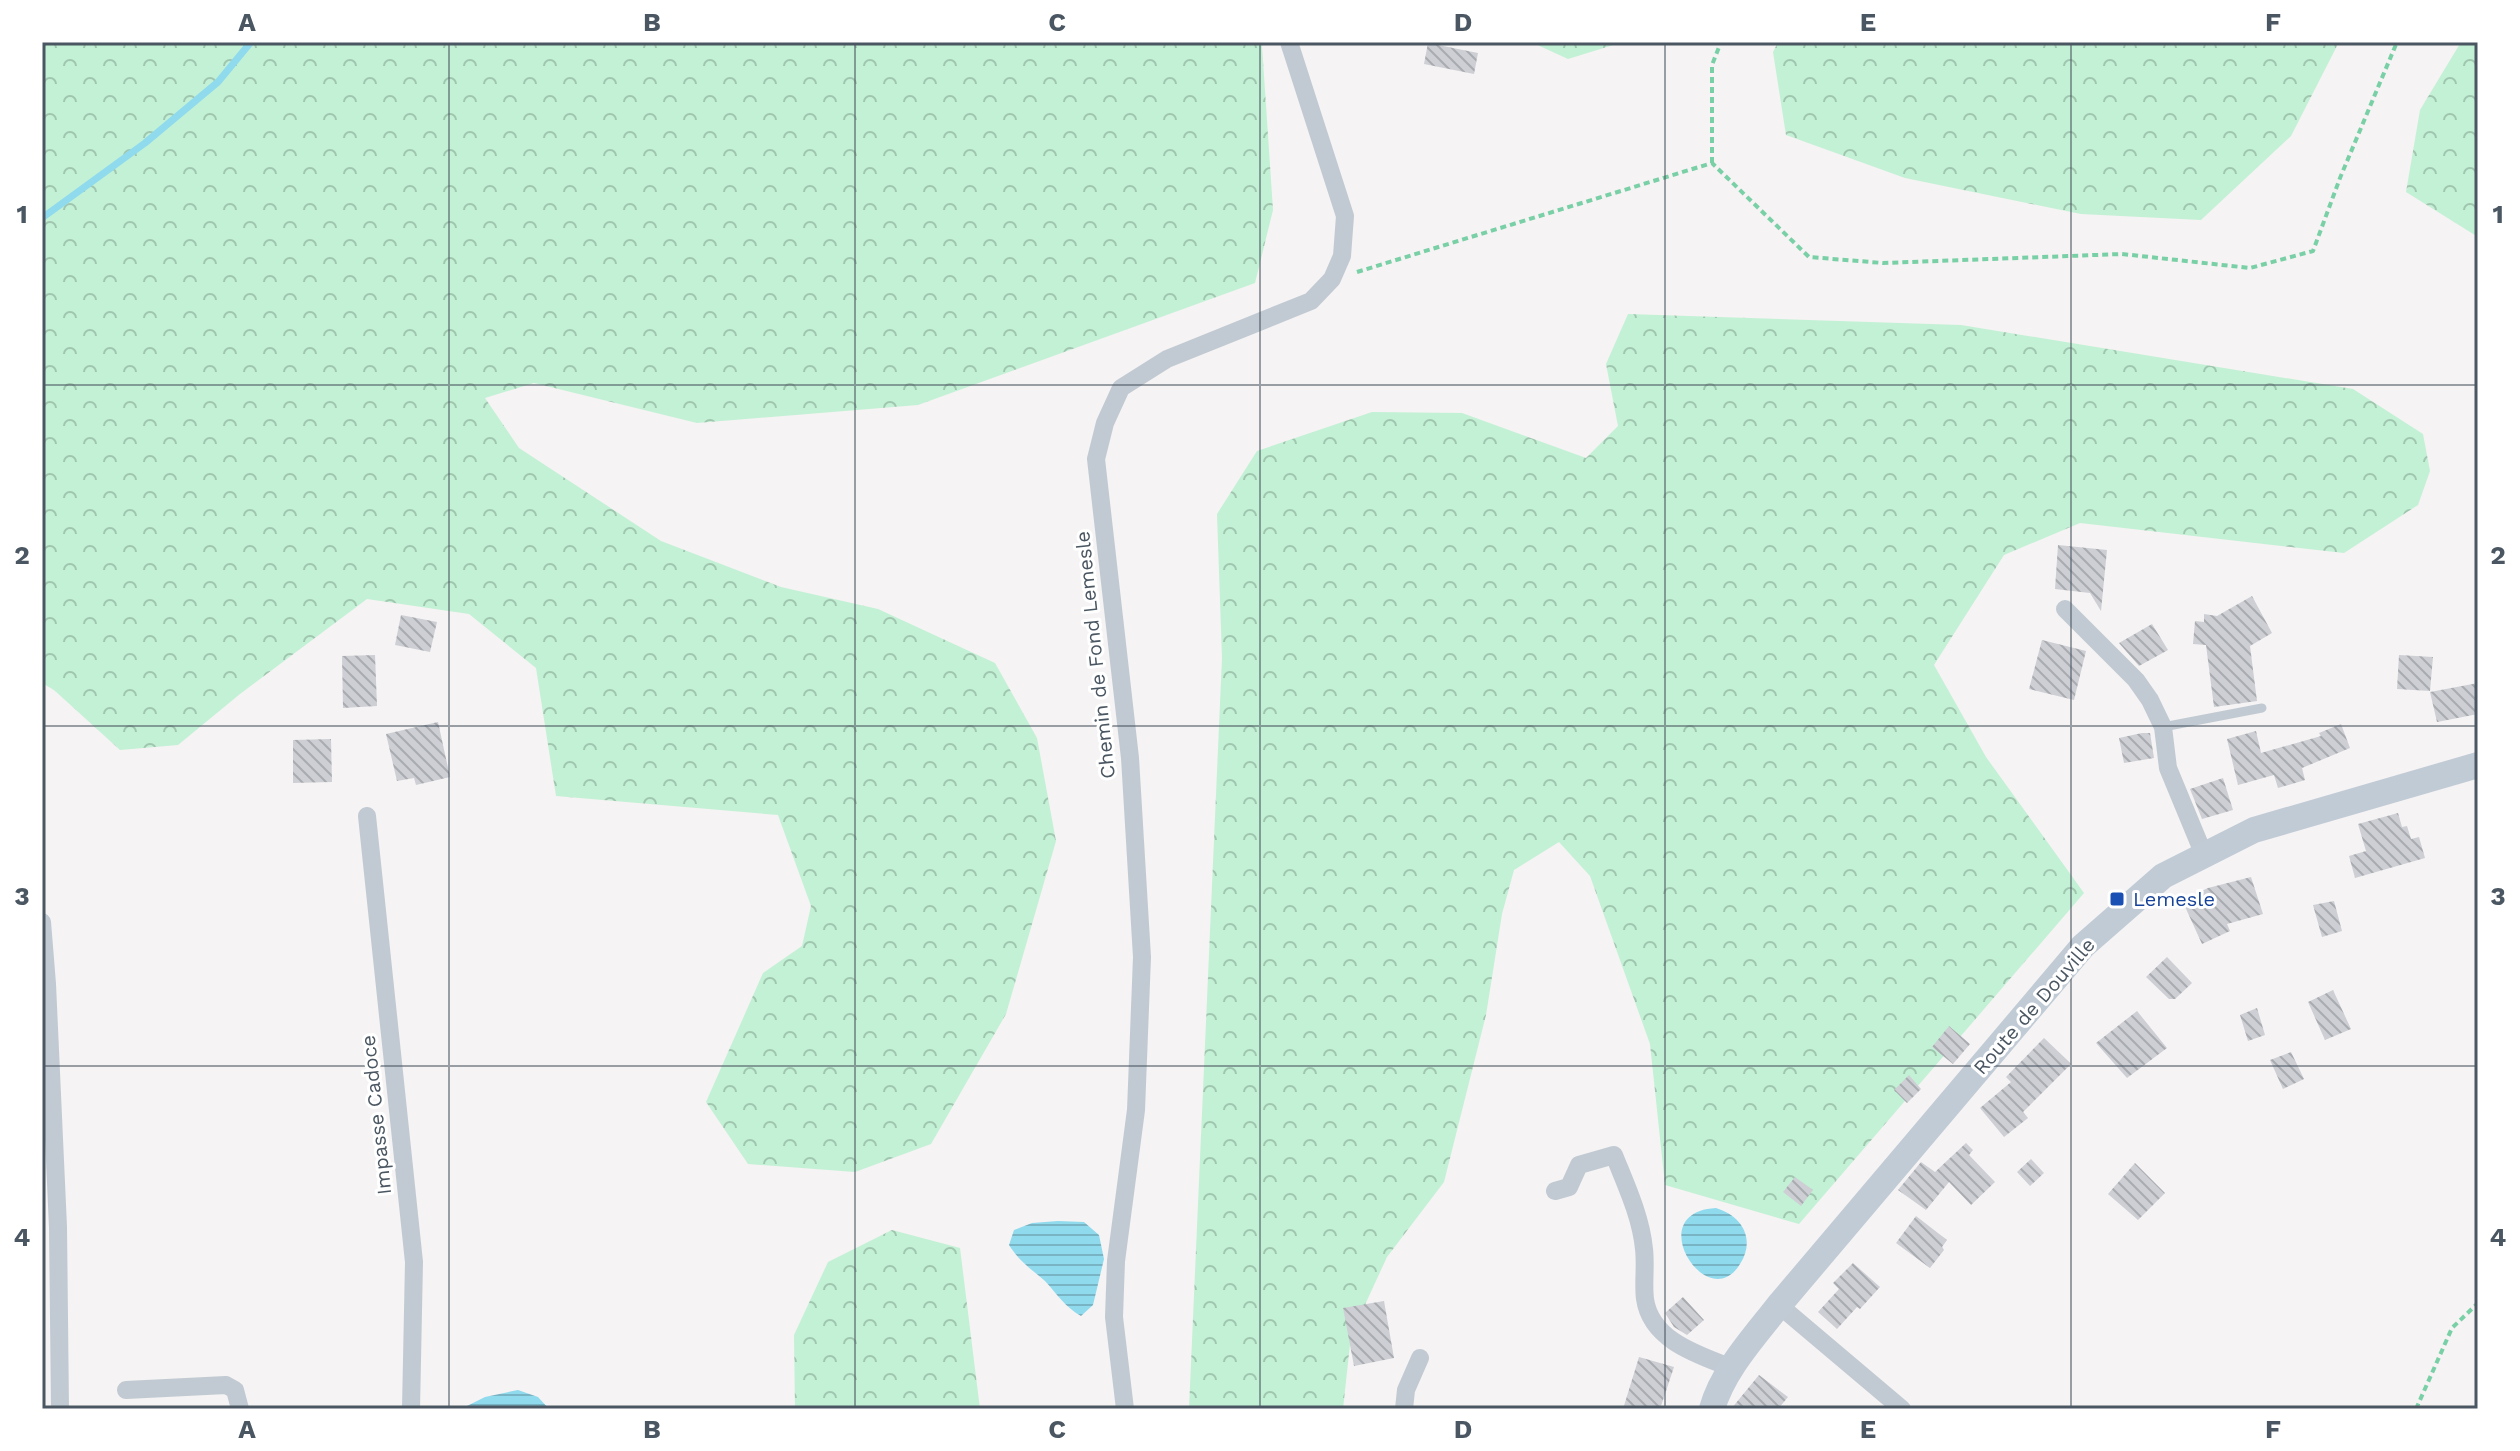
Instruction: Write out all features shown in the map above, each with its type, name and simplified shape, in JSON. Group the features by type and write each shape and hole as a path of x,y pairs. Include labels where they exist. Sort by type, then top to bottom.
{"main road":[{"name":"Route de Douville","path":"1712,1409 1732,1368 1779,1305 2083,946 2163,876 2254,830 2478,765"}],"street":[{"path":"1289,42 1345,216 1342,256 1332,279"},
{"name":"Chemin de Fond Lemesle","path":"1125,1409 1114,1317 1116,1261 1136,1110 1142,957 1130,758 1096,459 1105,423 1121,388 1167,359 1311,301 1332,279"},
{"path":"2065,609 2136,680 2150,700 2163,727 2168,768 2204,855"},
{"name":"Impasse Cadoce","path":"367,816 414,1262 411,1409"},
{"path":"42,922 58,1227 60,1409"},
{"path":"1555,1191 1569,1187 1579,1165 1614,1155 1632,1200 1644,1247 1646,1302 1656,1323 1677,1346 1732,1368"},
{"path":"42,1210 58,1227"},
{"path":"1779,1305 1902,1409"},
{"path":"1404,1409 1406,1390 1420,1358"},
{"path":"126,1390 226,1385 235,1390 240,1409"}],"lane":[{"path":"2163,727 2262,708"}],"path":[{"path":"1721,42 1712,65 1712,163 1809,257 1883,263 2122,254 2250,268 2313,251 2397,42"},
{"path":"1332,279 1712,163"},
{"path":"2416,1409 2452,1328 2478,1303"}],"green space":[{"path":"42,42 1267,42 1262,46 1273,210 1255,283 918,405 697,423 534,383 485,398 519,448 661,541 781,587 878,609 995,663 1037,738 1056,841 1006,1014 931,1144 855,1172 748,1164 706,1102 763,973 802,946 811,906 778,815 556,796 536,668 469,614 367,599 240,694 178,745 120,750 54,690 42,683"},
{"path":"1531,42 1623,42 1568,59"},
{"path":"1778,42 2339,42 2291,136 2201,220 2081,214 1905,178 1786,135 1773,52"},
{"path":"2461,42 2478,42 2478,237 2406,192 2420,110"},
{"path":"1628,314 1961,325 2353,389 2423,434 2430,471 2418,505 2344,553 2080,523 2004,555 1934,665 1986,757 2084,893 1799,1224 1665,1185 1650,1044 1590,876 1559,842 1514,870 1502,914 1486,1015 1444,1182 1387,1257 1351,1335 1343,1409 1189,1409 1222,658 1217,514 1257,451 1372,412 1462,413 1586,458 1618,426 1606,364"},
{"path":"892,1230 960,1248 980,1409 795,1409 794,1335 828,1262"}],"water":[{"path":"1716,1208 1739,1223 1744,1230 1747,1246 1740,1264 1727,1277 1712,1278 1698,1271 1682,1241 1683,1226 1694,1214"},
{"path":"1084,1222 1099,1235 1104,1259 1093,1305 1081,1316 1009,1245 1014,1230 1032,1223"},
{"path":"518,1390 538,1397 549,1409 461,1409 485,1397"}],"building":[{"path":"1428,43 1478,53 1474,74 1424,64"},
{"path":"2058,545 2107,550 2101,611 2090,593 2055,589"},
{"path":"2252,596 2272,633 2250,646 2257,701 2214,707 2206,645 2193,644 2195,621 2204,622 2204,614 2217,616"},
{"path":"401,615 437,622 430,652 395,645"},
{"path":"2152,624 2168,650 2139,666 2119,643"},
{"path":"2042,640 2086,651 2074,700 2029,689"},
{"path":"375,655 377,706 343,708 342,656"},
{"path":"2399,655 2433,657 2430,691 2397,689"},
{"path":"2478,683 2478,714 2437,722 2430,692"},
{"path":"438,722 450,777 416,785 414,778 397,781 386,734"},
{"path":"2341,724 2350,748 2302,768 2305,780 2278,788 2274,775 2238,785 2227,739 2256,731 2261,753 2321,736 2319,733"},
{"path":"2150,733 2154,758 2124,763 2119,738"},
{"path":"331,739 332,782 293,783 293,740"},
{"path":"2223,778 2233,810 2202,819 2190,789"},
{"path":"2398,813 2402,827 2407,826 2411,839 2419,837 2425,858 2355,878 2349,856 2366,851 2358,824"},
{"path":"2251,877 2263,914 2227,924 2230,931 2202,944 2182,900 2208,888"},
{"path":"2334,901 2342,931 2322,937 2313,905"},
{"path":"2167,957 2192,983 2175,999 2169,999 2146,977"},
{"path":"2333,990 2351,1029 2325,1040 2308,1002"},
{"path":"2257,1008 2265,1035 2248,1041 2240,1015"},
{"path":"2137,1011 2167,1048 2127,1078 2096,1043"},
{"path":"1949,1026 1970,1044 1953,1064 1932,1047"},
{"path":"2044,1038 2071,1064 2023,1112 2028,1118 2004,1137 1980,1108 2011,1082 2006,1077"},
{"path":"2291,1052 2304,1079 2283,1089 2270,1060"},
{"path":"1909,1075 1921,1089 1907,1103 1894,1090"},
{"path":"1966,1143 1973,1150 1969,1155 1995,1182 1971,1205 1949,1182 1926,1210 1898,1190 1921,1162 1935,1172"},
{"path":"2031,1159 2044,1173 2030,1186 2017,1172"},
{"path":"2135,1163 2165,1193 2138,1220 2108,1194"},
{"path":"1795,1177 1813,1190 1801,1206 1783,1192"},
{"path":"1916,1216 1947,1240 1942,1247 1944,1250 1930,1268 1896,1243"},
{"path":"1853,1263 1880,1287 1837,1329 1818,1312 1839,1289 1833,1283"},
{"path":"1683,1297 1704,1320 1687,1335 1674,1327 1665,1313"},
{"path":"1384,1301 1394,1358 1354,1366 1343,1308"},
{"path":"1639,1357 1674,1367 1660,1409 1623,1409"},
{"path":"1759,1375 1788,1397 1778,1409 1731,1409"}],"waterway":[{"path":"42,218 145,143 218,82 251,42"}],"place":[{"name":"Lemesle","path":"2117,899"}]}
